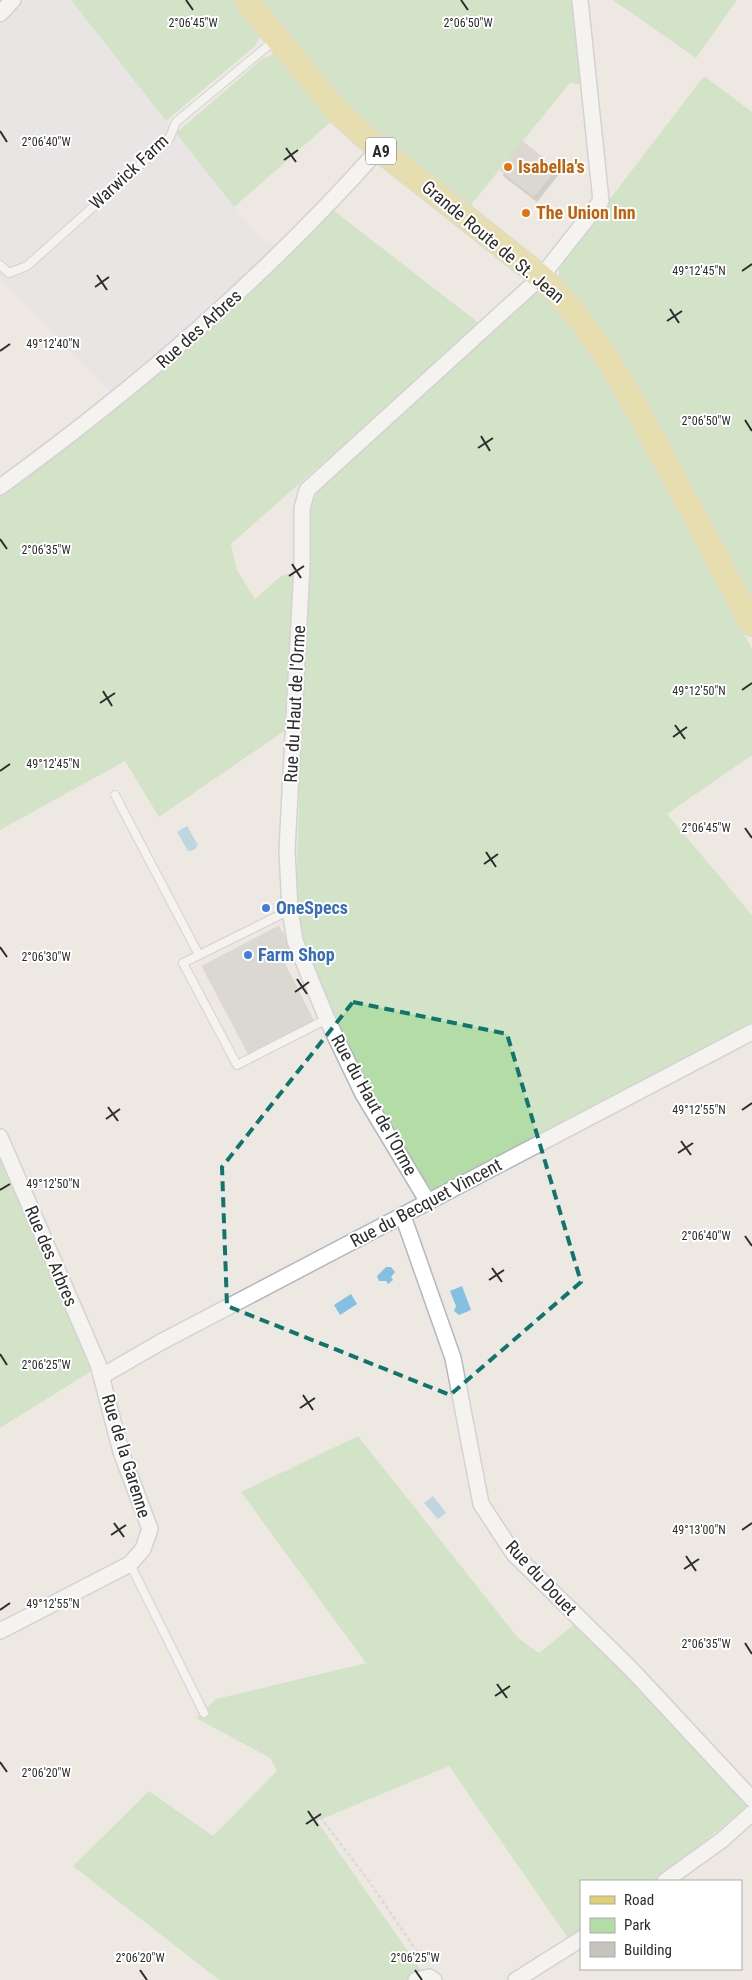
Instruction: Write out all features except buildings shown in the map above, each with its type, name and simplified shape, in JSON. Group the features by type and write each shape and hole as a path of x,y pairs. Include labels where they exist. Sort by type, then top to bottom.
{"main road":[{"name":"Grande Route de St. Jean","path":"246,0 337,111 379,149 541,277 562,296 583,322 631,399 752,624"}],"street":[{"path":"0,14 13,0"},
{"name":"Rue du Haut de l'Orme","path":"428,1202 363,1094 327,1019 295,941 290,910 287,850 302,566 302,508 307,490 541,277 601,201 580,0"},
{"name":"Rue des Arbres","path":"0,487 148,374 233,299 336,197 379,149"},
{"name":"Rue du Becquet Vincent","path":"102,1376 161,1342 752,1032"},
{"name":"Rue des Arbres","path":"0,1138 102,1376"},
{"name":"Rue du Douet","path":"403,1216 453,1358 481,1504 514,1554 631,1669 752,1799"},
{"name":"Rue de la Garenne","path":"0,1631 130,1564 143,1549 150,1529 121,1452 102,1376"},
{"path":"666,1880 722,1840 752,1813"},
{"path":"516,1980 580,1939"}],"lane":[{"name":"Warwick Farm","path":"0,265 8,273 26,266 169,139 176,122 276,38"},
{"path":"115,795 200,955"},
{"path":"290,910 183,963 236,1065 327,1019"},
{"path":"130,1564 204,1713"}],"path":[{"path":"204,1713 270,1751 368,1880 420,1956 426,1979"}],"highlighted area":[{"path":"353,1002 507,1034 581,1282 450,1395 227,1306 222,1167"}],"shaded area":[{"path":"24,0 71,0 234,207 259,235 278,248 188,332 112,395 0,278 0,28"}],"green space":[{"path":"71,0 237,0 260,36 255,46 166,121"},
{"path":"259,0 575,0 584,85 570,83 470,206 361,121"},
{"path":"613,0 737,0 696,58"},
{"path":"273,54 280,56 333,120 234,207 176,133 262,59"},
{"path":"704,76 752,112 752,603 587,311 559,276 559,268 565,258"},
{"path":"333,210 480,324 231,544 237,570 255,599 281,576 296,571 284,731 159,817 125,761 0,830 0,494 132,396 234,306"},
{"path":"534,289 544,292 580,337 617,398 752,649 752,755 667,814 752,915 752,1025 604,1100 450,1185 433,1192 379,1112 332,1018 305,945 296,901 304,620 311,559 310,507 322,483"},
{"path":"0,1153 93,1370 0,1428"},
{"path":"358,1436 518,1638 539,1653 575,1624 635,1682 747,1806 674,1867 654,1880 580,1880 580,1931 568,1938 449,1766 317,1821 421,1970 408,1980 219,1980 73,1866 149,1791 213,1836 277,1771 270,1758 196,1718 216,1699 366,1663 241,1492"}],"water":[{"path":"187,826 198,845 194,850 188,851 177,832"},
{"path":"386,1267 391,1267 395,1272 391,1277 393,1280 388,1284 386,1281 379,1281 377,1276"},
{"path":"462,1286 471,1310 459,1315 454,1311 456,1306 450,1291"},
{"path":"351,1294 357,1304 340,1315 334,1305"},
{"path":"433,1496 446,1513 438,1519 424,1503"}],"place":[{"name":"Isabella's","path":"508,167"},
{"name":"The Union Inn","path":"526,213"},
{"name":"OneSpecs","path":"266,908"},
{"name":"Farm Shop","path":"248,955"}]}
